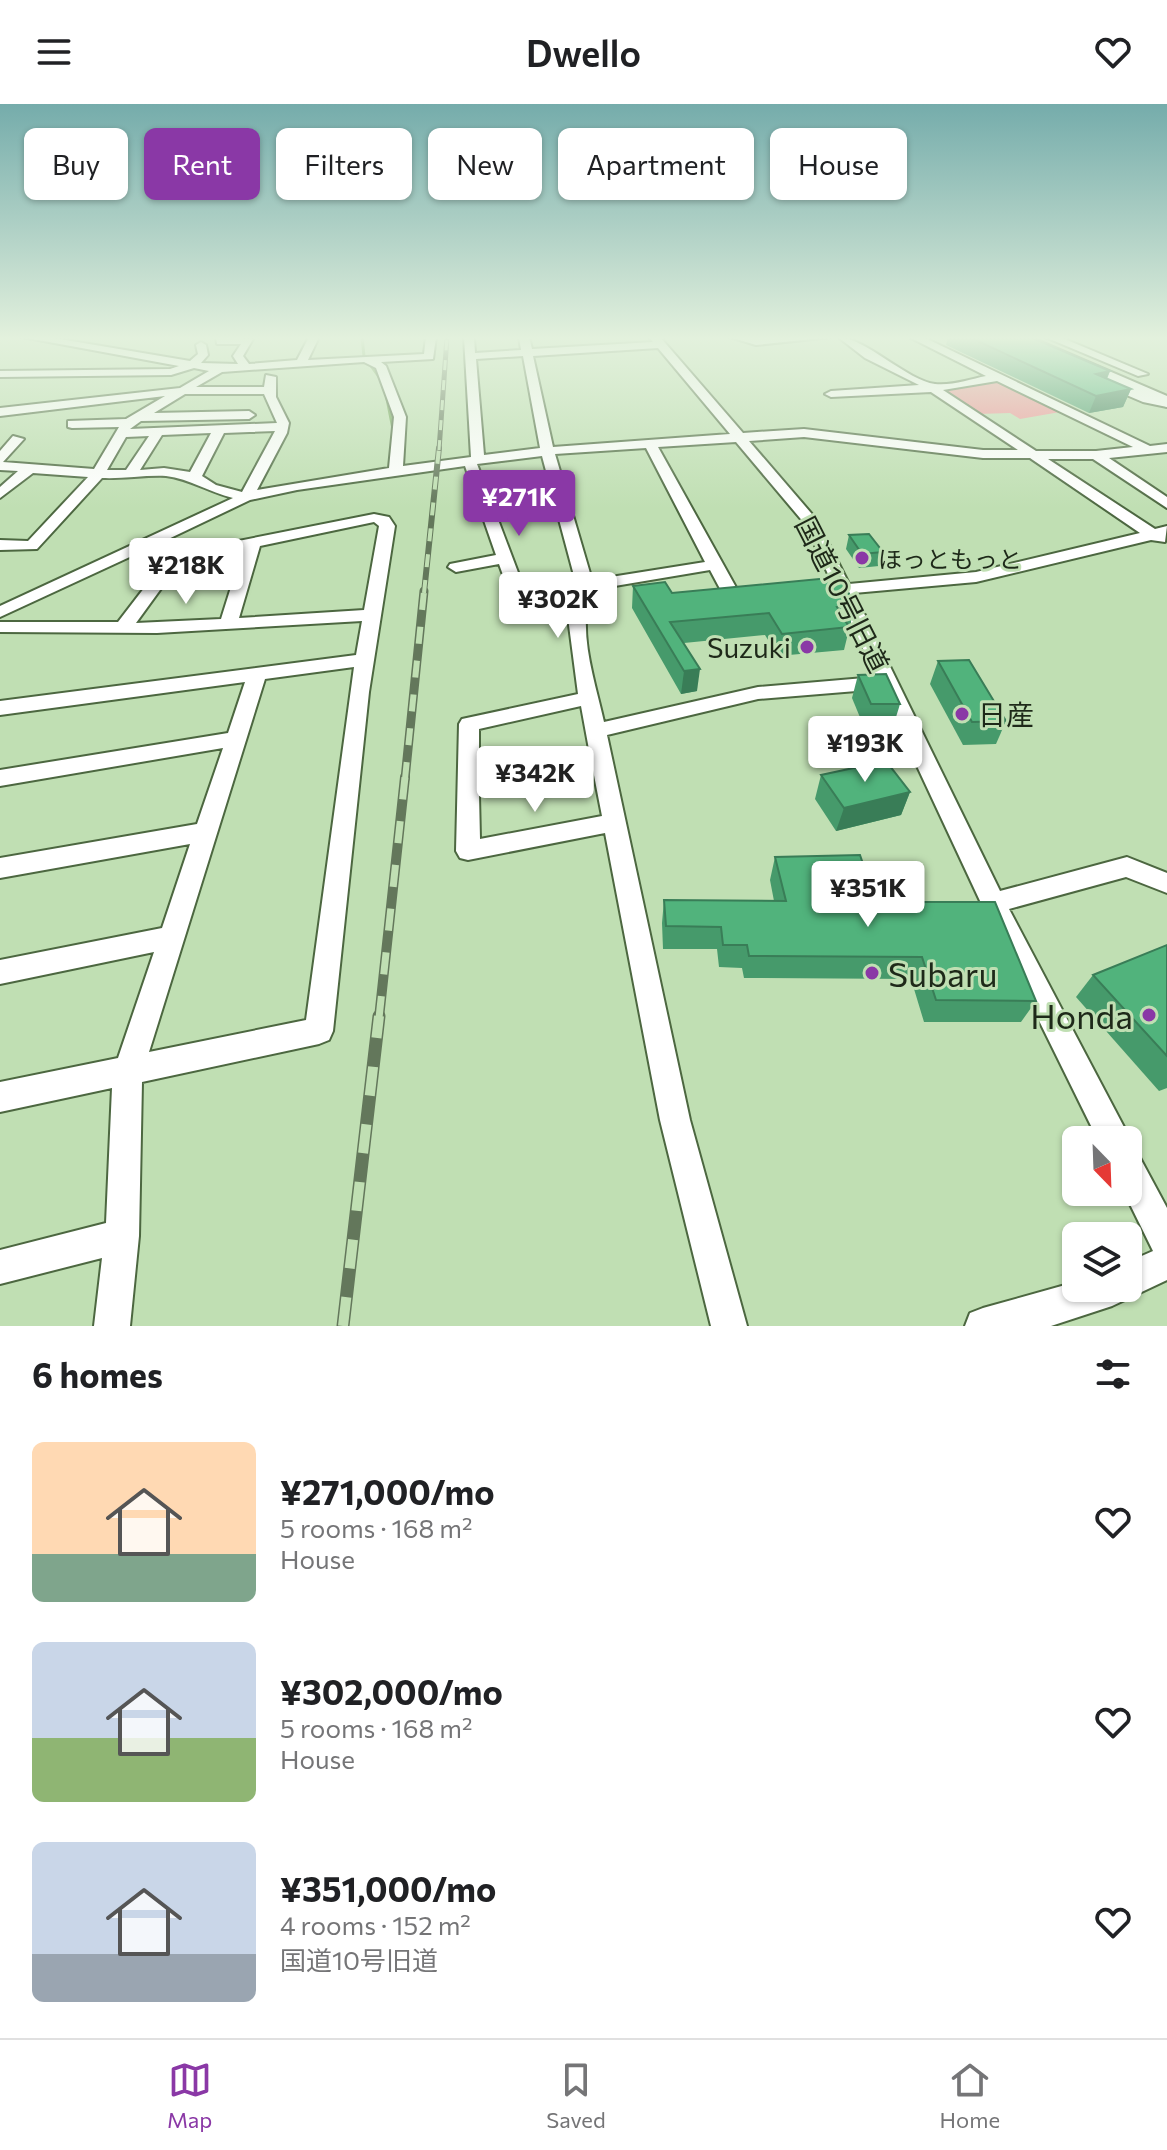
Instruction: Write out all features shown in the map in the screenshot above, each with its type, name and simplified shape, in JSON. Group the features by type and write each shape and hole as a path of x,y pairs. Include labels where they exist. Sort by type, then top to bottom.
{"highway":[{"path":"1146,394 1167,403"}],"street":[{"path":"0,412 153,394"},
{"path":"0,545 32,546 99,473 130,424 176,394"},
{"path":"246,497 280,420 272,394"},
{"path":"391,394 400,417 396,471"},
{"path":"471,394 474,461 519,597 714,565"},
{"path":"535,394 547,451 585,584 576,610 580,654 598,730 675,1120 729,1326"},
{"name":"国道10号旧道","path":"702,394 812,523 993,903 1107,1126"},
{"path":"942,394 1029,454 1163,536"},
{"path":"1030,394 1167,460"},
{"path":"1132,394 1167,403"},
{"path":"0,431 14,409"},
{"path":"130,424 158,432 220,429 280,420"},
{"path":"72,424 280,420"},
{"path":"194,477 220,429"},
{"path":"130,474 158,432"},
{"path":"0,612 246,497 396,471 547,451 825,433 983,454 1096,455 1167,448"},
{"path":"0,459 18,439"},
{"path":"649,442 732,596 760,596"},
{"path":"1096,455 1167,504"},
{"path":"0,466 99,473 164,472 194,477 211,488 246,497"},
{"path":"0,494 31,467"},
{"path":"0,1097 319,1031 364,660 386,539 384,520 374,518 176,557 145,543"},
{"path":"817,591 976,577 1163,536"},
{"path":"228,624 253,543"},
{"path":"123,628 176,557"},
{"path":"456,567 505,558"},
{"path":"0,627 123,628 372,615"},
{"path":"0,708 364,660"},
{"path":"112,1326 122,1236 128,1071 257,675"},
{"path":"598,730 758,693 888,683"},
{"path":"590,698 469,724 468,851 615,822"},
{"path":"0,778 235,739"},
{"path":"469,789 603,760"},
{"path":"0,868 205,832"},
{"path":"993,903 1127,867 1167,883"},
{"path":"0,972 171,937"},
{"path":"1142,1194 1167,1243"},
{"path":"0,1267 122,1236"},
{"path":"1142,1274 1167,1262"},
{"path":"983,1326 1069,1302"}],"shaded area":[{"path":"946,394 1023,394 1060,412 1020,419 1010,413 978,414"}],"building":[{"path":"869,534 883,552 862,554 849,535"},
{"path":"840,577 855,605 837,607 849,627 782,634 769,613 670,622 700,669 684,671 633,586 665,582 672,593"},
{"path":"969,660 1006,721 972,722 938,661"},
{"path":"886,674 900,704 871,704 858,675"},
{"path":"886,761 910,792 844,808 821,775"},
{"path":"860,855 876,902 995,902 1036,1001 936,1000 922,957 749,956 747,945 723,945 721,927 666,926 664,900 786,901 775,857"},
{"path":"1167,945 1167,1056 1093,975"}],"waterway":[{"path":"386,394 393,429"}],"railway":[{"path":"439,450 443,394"},
{"path":"424,593 439,448"},
{"path":"405,779 424,591"},
{"path":"379,1018 405,777"},
{"path":"343,1326 379,1016"}],"place":[{"name":"ほっともっと","path":"862,558"},
{"name":"Suzuki","path":"807,647"},
{"name":"日産","path":"962,714"},
{"name":"Subaru","path":"872,973"},
{"name":"Honda","path":"1149,1015"}]}
